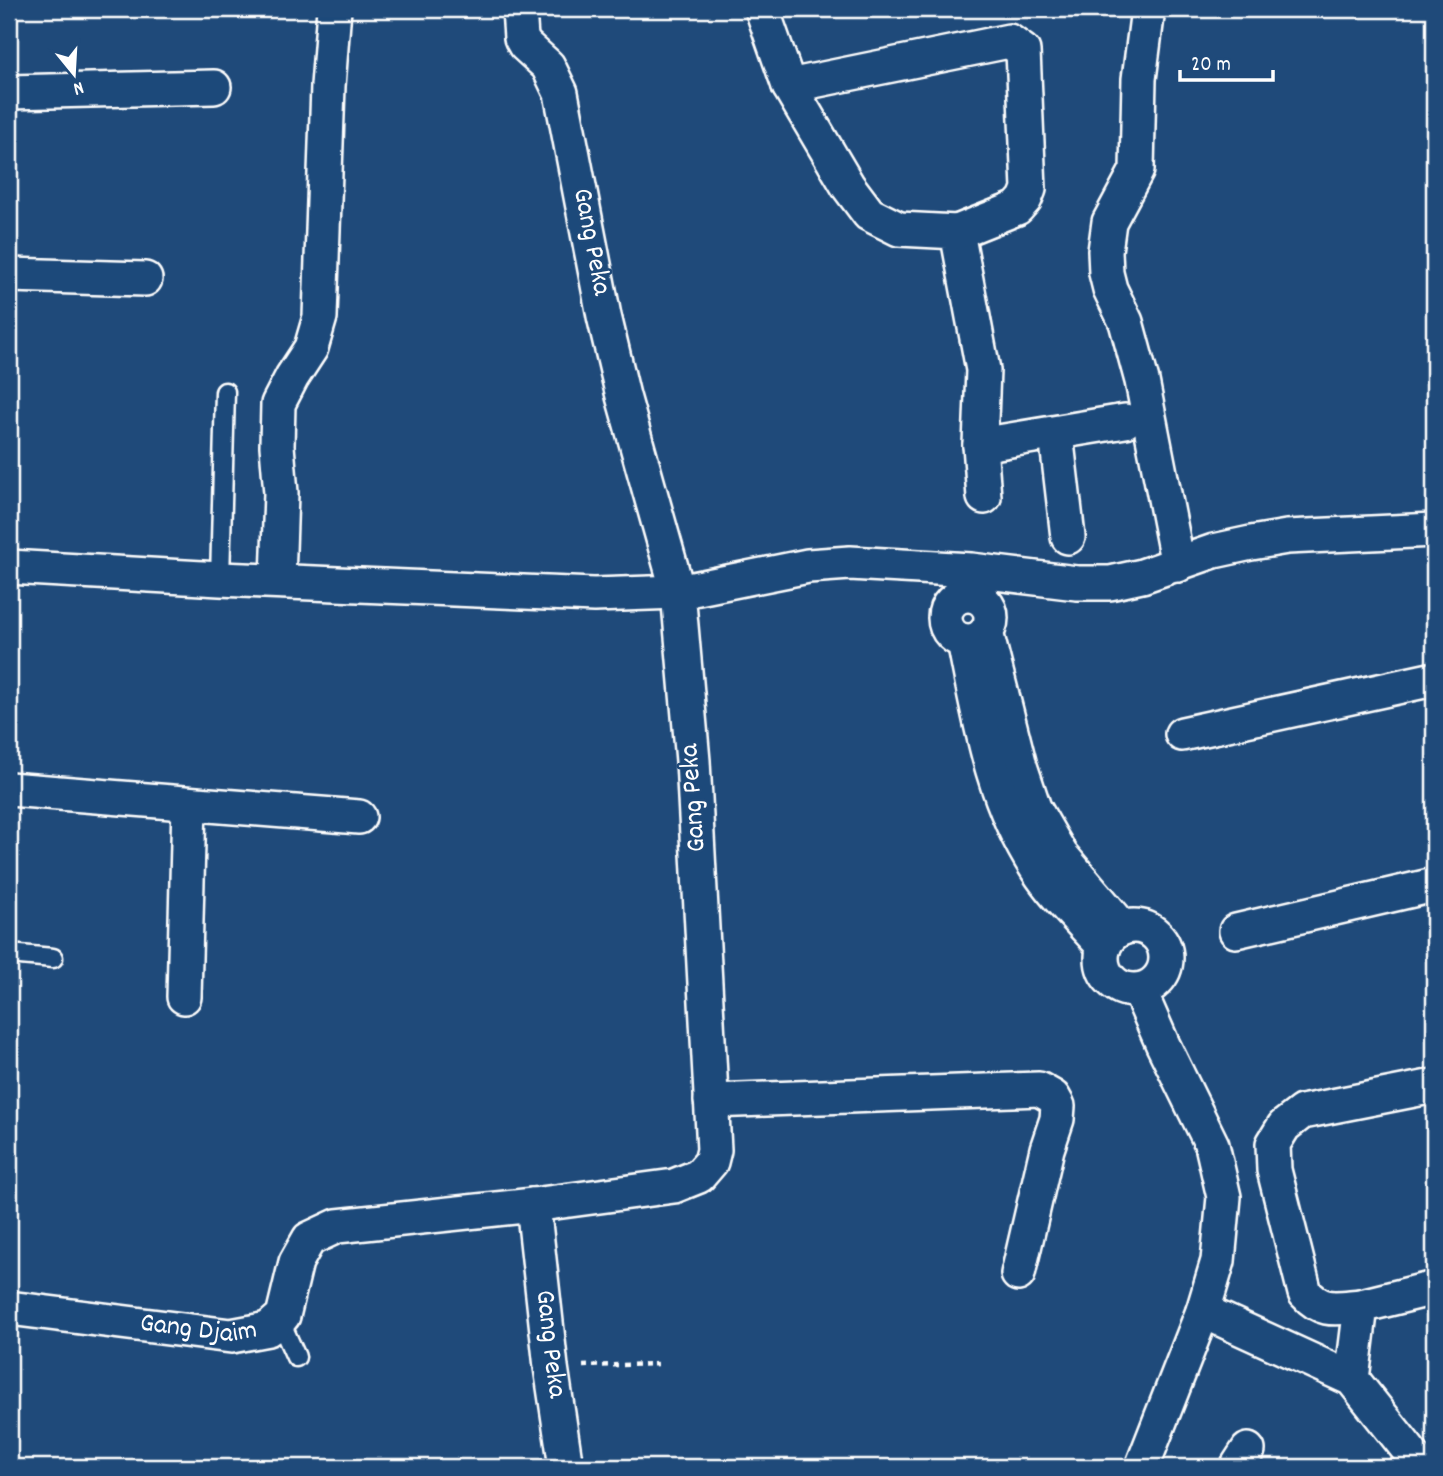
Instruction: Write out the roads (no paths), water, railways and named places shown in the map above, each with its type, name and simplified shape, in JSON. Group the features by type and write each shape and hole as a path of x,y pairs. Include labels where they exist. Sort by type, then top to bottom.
{"street":[{"path":"278,580 281,528 278,404 311,348 320,317 328,86 334,9"},
{"name":"Gang Peka","path":"519,9 525,45 548,66 561,93 604,316 623,396 678,592 693,761 714,1150 711,1162 699,1176 674,1186 533,1205 551,1367 566,1467"},
{"path":"762,9 789,86 848,186 869,214 899,229 957,232 1017,208 1025,199 1029,189 1023,51 1009,41 789,86"},
{"path":"1148,9 1139,79 1137,170 1109,222 1105,251 1106,273 1110,289 1126,322 1142,381 1178,565"},
{"path":"9,92 215,87"},
{"path":"957,232 983,370 980,445 984,497"},
{"path":"9,275 145,279"},
{"path":"980,445 1125,421"},
{"path":"1056,434 1068,537"},
{"path":"9,567 594,595 678,592 808,566 850,562 971,583 1110,583 1178,565 1214,551 1287,537 1434,530"},
{"path":"971,583 950,605 945,619 951,633 975,636 1007,771 1004,809 1113,937"},
{"path":"1182,734 1434,679"},
{"path":"9,789 359,817"},
{"path":"184,997 189,804"},
{"path":"1236,931 1434,885"},
{"path":"1136,926 1149,930 1159,938 1165,950 1166,963 1161,976 1151,985 1139,990 1125,989 1114,983 1106,973 1102,960 1113,937 1136,926"},
{"path":"1139,990 1212,1144 1224,1197 1218,1261 1203,1311 1142,1467"},
{"path":"1434,1086 1302,1112 1284,1126 1273,1144 1274,1170 1305,1293 1316,1305 1331,1309 1361,1306 1434,1288"},
{"path":"710,1101 1039,1089 1053,1097 1058,1106 1057,1119 1047,1149 1018,1274"},
{"name":"Gang Djaim","path":"9,1308 231,1336 268,1329 283,1316 296,1262 309,1238 337,1226 533,1205"},
{"path":"1352,1379 1361,1306"},
{"path":"1203,1311 1352,1379 1422,1467"}],"lane":[{"path":"220,579 225,392"},
{"path":"9,954 53,958"},
{"path":"279,1319 296,1357"}]}
